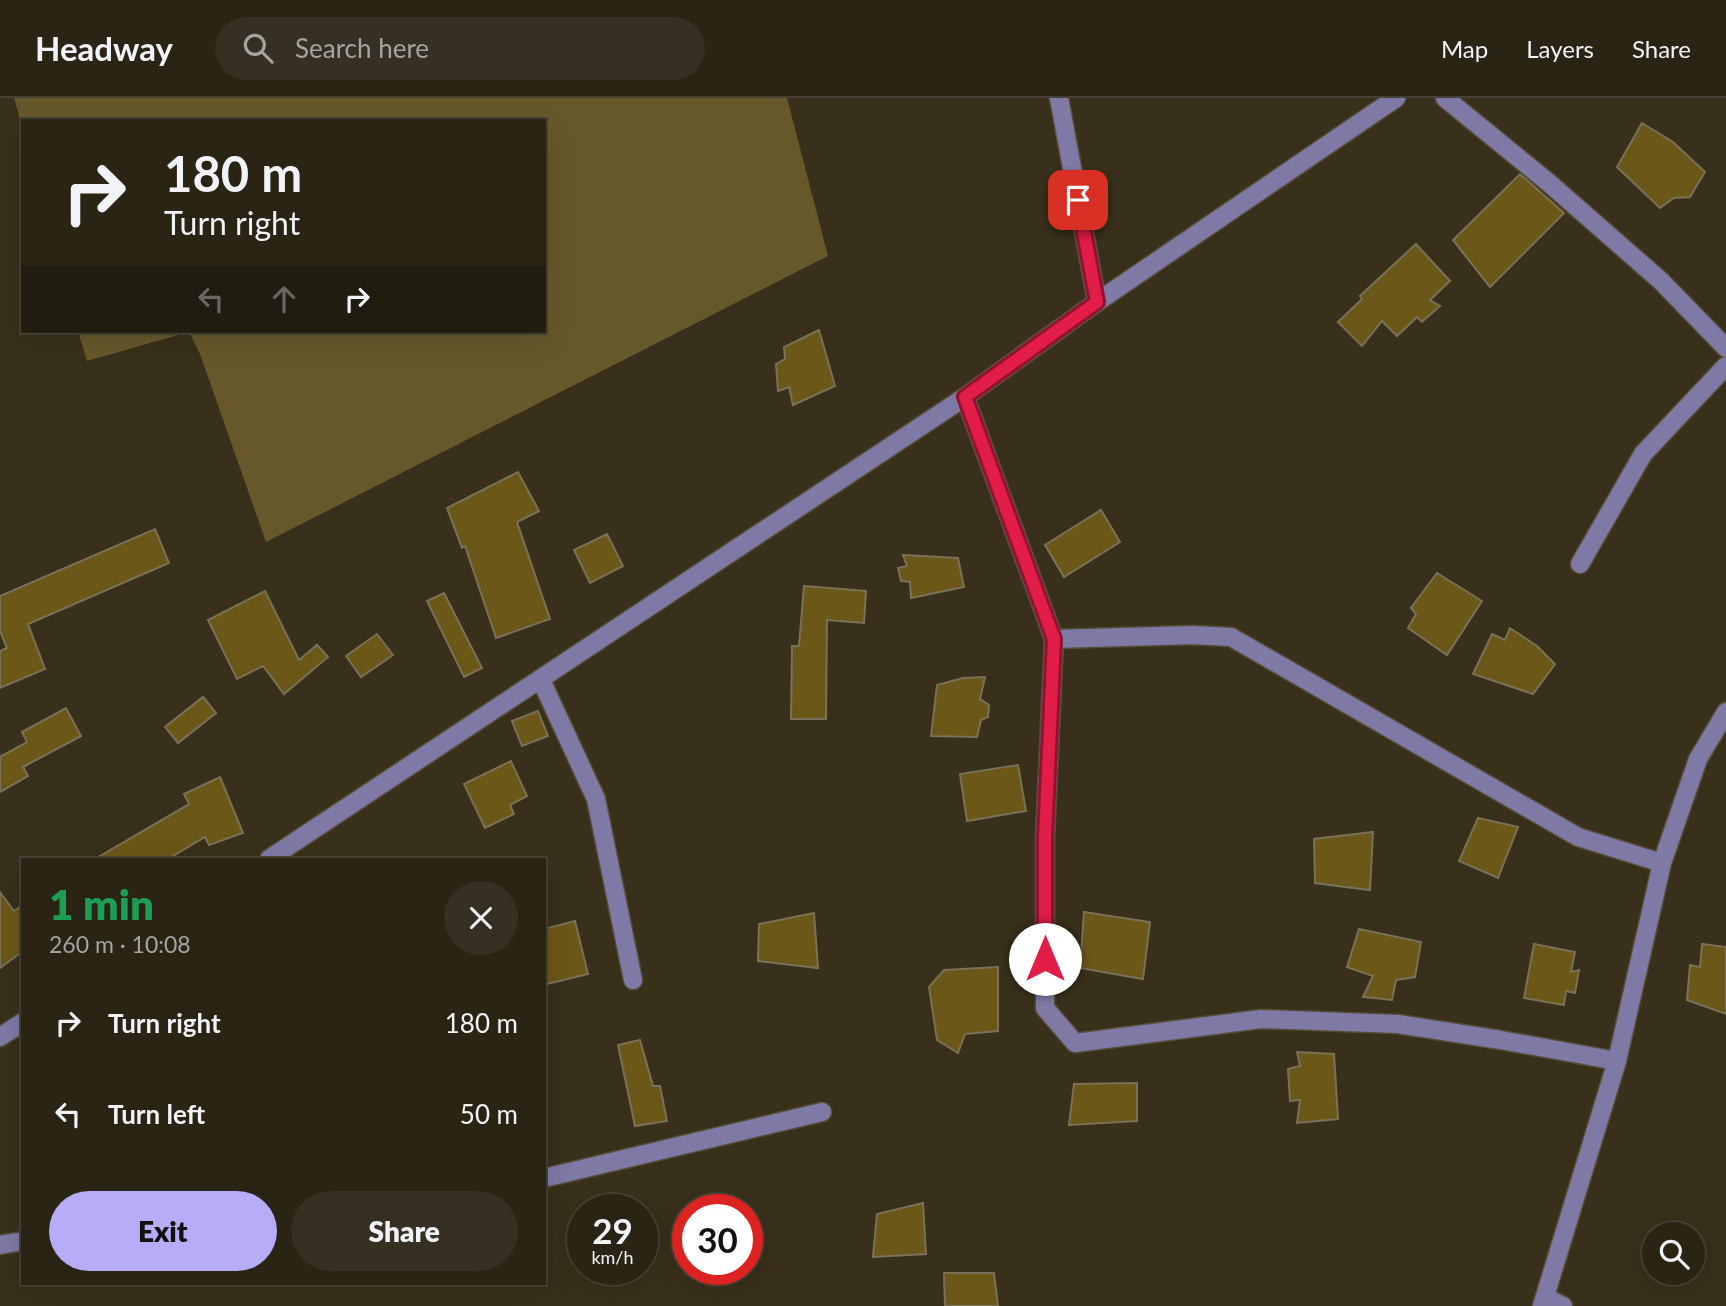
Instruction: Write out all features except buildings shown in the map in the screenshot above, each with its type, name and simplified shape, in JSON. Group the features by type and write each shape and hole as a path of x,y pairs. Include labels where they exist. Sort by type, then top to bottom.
{"street":[{"path":"1059,98 1097,302"},
{"path":"271,858 965,397 1097,302 1396,98"},
{"path":"1445,98 1549,183 1661,281 1726,348"},
{"path":"1580,564 1643,454 1726,366"},
{"path":"965,397 1054,639 1045,838 1045,1008 1075,1043 1261,1019 1398,1024 1617,1062"},
{"path":"1054,639 1193,635 1231,638 1578,837 1662,863"},
{"path":"541,680 596,799 633,979"},
{"path":"1563,1306 1543,1301 1617,1062 1662,863 1698,759 1726,712"},
{"path":"0,1037 21,1023"},
{"path":"546,1178 822,1112"},
{"path":"0,1245 21,1241"}],"shaded area":[{"path":"14,98 787,98 828,256 266,542 200,354 190,333 546,333 546,119 21,119 21,123"},
{"path":"79,333 185,333 87,361"}],"route":[{"path":"1045,959 1045,838 1054,639 965,397 1097,302 1078,200"}]}
